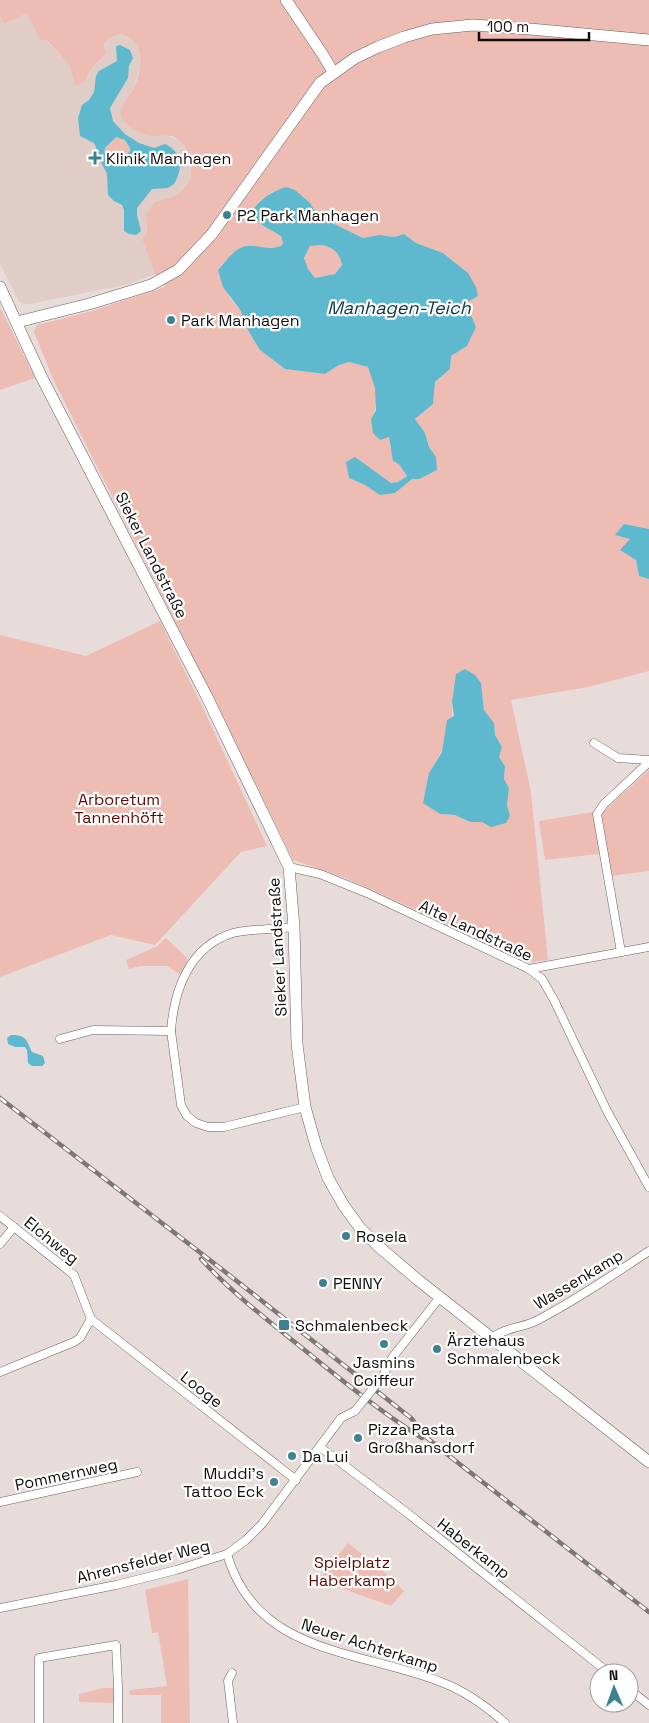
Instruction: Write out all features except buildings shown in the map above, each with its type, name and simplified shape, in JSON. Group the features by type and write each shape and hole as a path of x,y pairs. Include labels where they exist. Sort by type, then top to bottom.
{"street":[{"path":"286,0 333,72"},
{"path":"17,322 89,304 152,285 178,270 212,234 320,83 355,58 404,36 432,29 473,25 649,40"},
{"name":"Sieker Landstraße","path":"0,288 46,385 207,697 290,867 294,927 297,1044 305,1106 316,1146 328,1178 344,1206 360,1228 378,1246 649,1462"},
{"path":"594,743 618,758 649,761"},
{"path":"621,952 597,814 604,804 649,761"},
{"name":"Alte Landstraße","path":"290,867 326,876 367,893 529,969 542,979 552,995 607,1111 649,1188"},
{"path":"294,927 234,933 208,944 197,955 186,972 174,1012 171,1031 181,1105 187,1116 196,1123 208,1127 224,1126 305,1106"},
{"path":"529,969 649,947"},
{"path":"60,1038 93,1030 171,1031"},
{"name":"Elchweg","path":"0,1216 74,1275 91,1319"},
{"path":"0,1244 14,1227"},
{"name":"Wassenkamp","path":"492,1338 502,1330 533,1322 551,1313 649,1251"},
{"name":"Ahrensfelder Weg","path":"0,1608 116,1585 176,1570 227,1554 246,1540 262,1524 341,1418 355,1411 383,1376 392,1358 440,1297"},
{"path":"0,1372 74,1342 80,1338 91,1319"},
{"name":"Looge","path":"91,1319 296,1480"},
{"name":"Haberkamp","path":"320,1447 414,1518 596,1663"},
{"name":"Pommernweg","path":"0,1502 137,1472"},
{"name":"Neuer Achterkamp","path":"227,1554 231,1570 242,1590 255,1606 289,1633 305,1641 337,1652 442,1682 478,1701 505,1723"},
{"path":"39,1723 39,1658 116,1644 118,1723"},
{"path":"232,1673 228,1681 232,1723"},
{"path":"639,1697 649,1705"}],"shaded area":[{"name":"Klinik Manhagen","path":"27,12 40,40 47,41 85,82 90,70 106,55 104,44 110,36 121,34 136,43 140,51 140,67 134,87 121,107 153,136 167,135 180,141 188,151 192,165 190,178 182,190 170,198 154,202 146,214 147,231 142,239 155,274 129,284 23,304 19,301 0,264 0,15 5,24"}],"green space":[{"path":"0,0 649,0 649,529 624,524 616,535 630,539 639,576 649,579 649,671 588,687 511,700 531,792 548,960 532,962 343,877 293,860 54,381 34,332 37,325 92,311 165,287 155,274 142,239 147,231 146,214 154,202 176,195 186,185 191,173 188,153 181,142 174,137 146,135 130,126 121,116 120,112 124,102 136,84 140,65 137,46 127,36 121,34 110,37 104,44 106,54 90,70 85,82 75,86 70,66 48,41 40,40 27,13 4,24 0,15","holes":["286,187 310,203 318,216 363,238 380,235 394,237 404,234 416,243 443,253 468,273 466,303 476,327 467,346 451,356 450,369 435,382 433,404 415,419 425,433 429,447 436,457 395,493 380,494 349,478 355,458 391,483 398,482 407,476 390,447 389,437 371,419 376,407 376,393 374,379 368,367 349,362 339,365 325,374 285,369 260,350 243,321 241,311 230,298 218,269 233,253 243,247 281,247 284,243 281,236 262,225 260,201 272,192","481,683 484,710 494,723 495,735 502,747 499,757 505,766 504,779 509,788 507,805 510,816 482,822 470,822 455,815 440,814 429,773 443,748 452,721 452,702"]},
{"path":"116,137 125,140 130,151 119,156 115,164 108,159 104,151"},
{"path":"322,245 335,251 342,265 335,274 315,278 308,269 304,259 310,246"},
{"path":"0,307 35,378 0,390"},
{"name":"Arboretum Tannenhöft","path":"160,621 267,846 241,852 155,945 111,935 0,977 0,635 86,656"},
{"path":"649,770 649,871 611,876 607,853 545,860 539,821 605,810"},
{"path":"166,938 188,959 181,975 167,966 140,966 129,969 126,960 156,947"},
{"name":"Spielplatz Haberkamp","path":"348,1543 379,1567 404,1591 391,1606 318,1580"},
{"path":"188,1579 190,1723 161,1723 161,1695 129,1695 130,1690 167,1686 158,1632 152,1633 145,1590"},
{"path":"103,1688 113,1688 114,1703 79,1702 79,1694"}],"water":[{"path":"120,45 130,50 133,58 129,66 128,78 110,108 113,121 125,134 139,143 154,148 165,144 171,147 180,161 179,173 174,184 168,188 152,189 137,208 141,231 136,235 124,231 124,210 122,205 108,195 107,174 94,143 80,136 78,118 82,105 89,100 94,92 96,76 99,71 117,61 116,46","holes":["116,137 125,140 130,151 119,156 115,164 108,159 104,151"]},
{"name":"Manhagen-Teich","path":"286,187 295,190 310,203 318,216 363,238 380,235 394,237 404,234 416,243 443,253 468,273 476,287 478,296 466,303 476,327 467,346 451,356 450,369 435,382 433,404 415,419 425,433 429,447 436,457 437,470 419,479 412,479 395,493 380,495 365,485 349,478 346,462 355,457 391,483 398,482 407,476 399,464 393,461 389,437 380,440 373,433 371,419 376,410 375,388 368,367 349,362 339,365 325,374 285,369 260,350 243,321 241,311 223,287 218,270 238,249 248,246 273,248 281,246 283,243 281,236 262,225 251,212 266,196","holes":["310,246 326,246 338,254 342,265 335,274 315,278 308,269 304,258"]},
{"path":"624,524 649,529 649,579 639,576 636,560 620,550 630,539 615,535"},
{"path":"465,669 475,675 481,683 484,710 494,723 495,735 502,747 499,757 505,766 504,779 509,788 507,805 510,816 506,823 491,827 482,822 470,822 455,815 440,814 423,803 429,773 442,752 447,720 454,716 452,702 456,674"},
{"path":"11,1035 23,1037 32,1052 43,1056 45,1063 42,1066 32,1066 28,1063 25,1047 15,1047 8,1044 7,1038"}],"railway":[{"path":"0,1098 411,1418 425,1436 439,1448 649,1612"},
{"path":"201,1259 239,1296 279,1330 392,1418 422,1438"}],"place":[{"name":"Klinik Manhagen","path":"95,158"},
{"name":"P2 Park Manhagen","path":"227,215"},
{"name":"Park Manhagen","path":"171,320"},
{"name":"Rosela","path":"346,1236"},
{"name":"PENNY","path":"323,1283"},
{"name":"Schmalenbeck","path":"284,1325"},
{"name":"Jasmins Coiffeur","path":"384,1344"},
{"name":"Ärztehaus Schmalenbeck","path":"437,1349"},
{"name":"Pizza Pasta Großhansdorf","path":"358,1438"},
{"name":"Da Lui","path":"292,1456"},
{"name":"Muddi's Tattoo Eck","path":"274,1482"}]}
